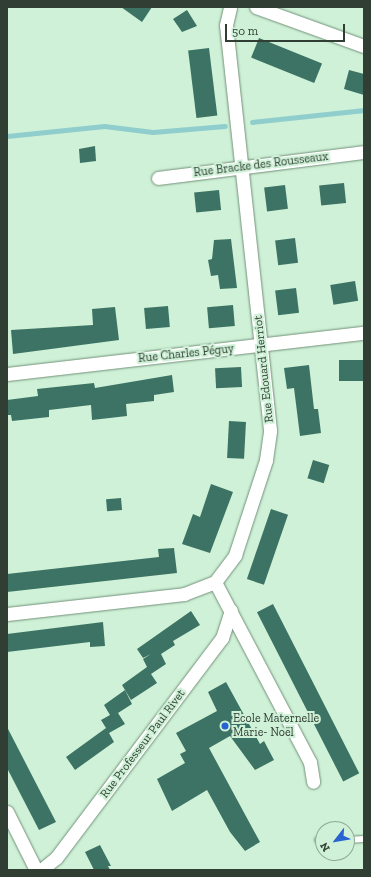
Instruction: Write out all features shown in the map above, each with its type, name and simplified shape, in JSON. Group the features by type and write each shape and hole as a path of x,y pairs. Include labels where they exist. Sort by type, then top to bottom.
{"street":[{"name":"Rue Edouard Herriot","path":"215,582 234,555 266,460 270,430 262,345 240,168 226,25 230,7"},
{"path":"256,7 364,46"},
{"name":"Rue Bracke des Rousseaux","path":"158,178 364,152"},
{"name":"Rue Charles Péguy","path":"7,374 364,333"},
{"path":"7,614 184,594 215,582 246,637 310,762 313,782"},
{"name":"Rue Professeur Paul Rivet","path":"41,870 56,858 222,638 231,610"},
{"path":"222,638 246,637"},
{"path":"7,812 36,870"}],"building":[{"path":"121,7 152,7 142,22"},
{"path":"187,10 197,26 182,32 173,19"},
{"path":"259,38 322,63 314,83 251,57"},
{"path":"209,48 217,115 196,118 188,51"},
{"path":"349,70 364,74 364,95 344,89"},
{"path":"95,146 96,161 80,163 79,149"},
{"path":"344,183 346,203 321,206 319,186"},
{"path":"285,185 288,209 267,211 264,188"},
{"path":"219,190 221,210 196,213 194,193"},
{"path":"295,238 298,263 278,265 275,240"},
{"path":"231,239 237,288 220,289 218,275 211,276 208,260 212,259 214,240"},
{"path":"355,281 358,301 333,305 330,285"},
{"path":"296,288 299,313 278,315 275,291"},
{"path":"233,305 235,326 209,328 207,307"},
{"path":"168,306 170,327 146,329 144,308"},
{"path":"115,307 119,340 13,354 11,330 93,325 92,309"},
{"path":"339,360 364,360 364,381 339,381"},
{"path":"309,365 314,409 318,409 321,433 300,436 294,388 287,389 284,368"},
{"path":"241,367 242,387 216,388 215,368"},
{"path":"172,375 174,392 154,395 154,401 126,404 127,416 92,420 91,405 49,410 49,417 12,421 11,415 7,415 7,400 38,396 37,389 94,383 95,388"},
{"path":"229,421 246,422 244,459 227,458"},
{"path":"313,460 329,465 324,483 307,478"},
{"path":"211,484 233,492 210,553 182,544 193,514 200,517"},
{"path":"121,498 122,510 107,511 106,499"},
{"path":"271,509 288,515 264,585 247,579"},
{"path":"174,548 177,573 7,592 7,574 159,557 158,549"},
{"path":"273,604 359,773 343,781 257,612"},
{"path":"191,611 200,625 173,641 175,645 161,654 166,664 151,674 157,683 131,700 122,685 147,667 143,659 151,654 143,658 137,649"},
{"path":"103,622 105,646 90,647 90,642 7,652 7,634"},
{"path":"226,682 260,744 264,741 274,760 255,770 230,736 209,748 260,842 245,851 230,832 207,790 172,811 157,779 185,763 180,754 186,751 176,733 217,711 208,692"},
{"path":"125,690 132,704 118,713 125,724 109,733 114,742 75,770 66,757 106,728 101,720 110,715 104,705"},
{"path":"7,727 56,822 39,830 7,768"},
{"path":"100,845 111,866 108,866 110,870 94,870 85,852"}],"waterway":[{"path":"252,122 364,110"},
{"path":"7,136 104,126 153,132 225,126"}],"place":[{"name":"Ecole Maternelle Marie- Noël","path":"225,726"}]}
